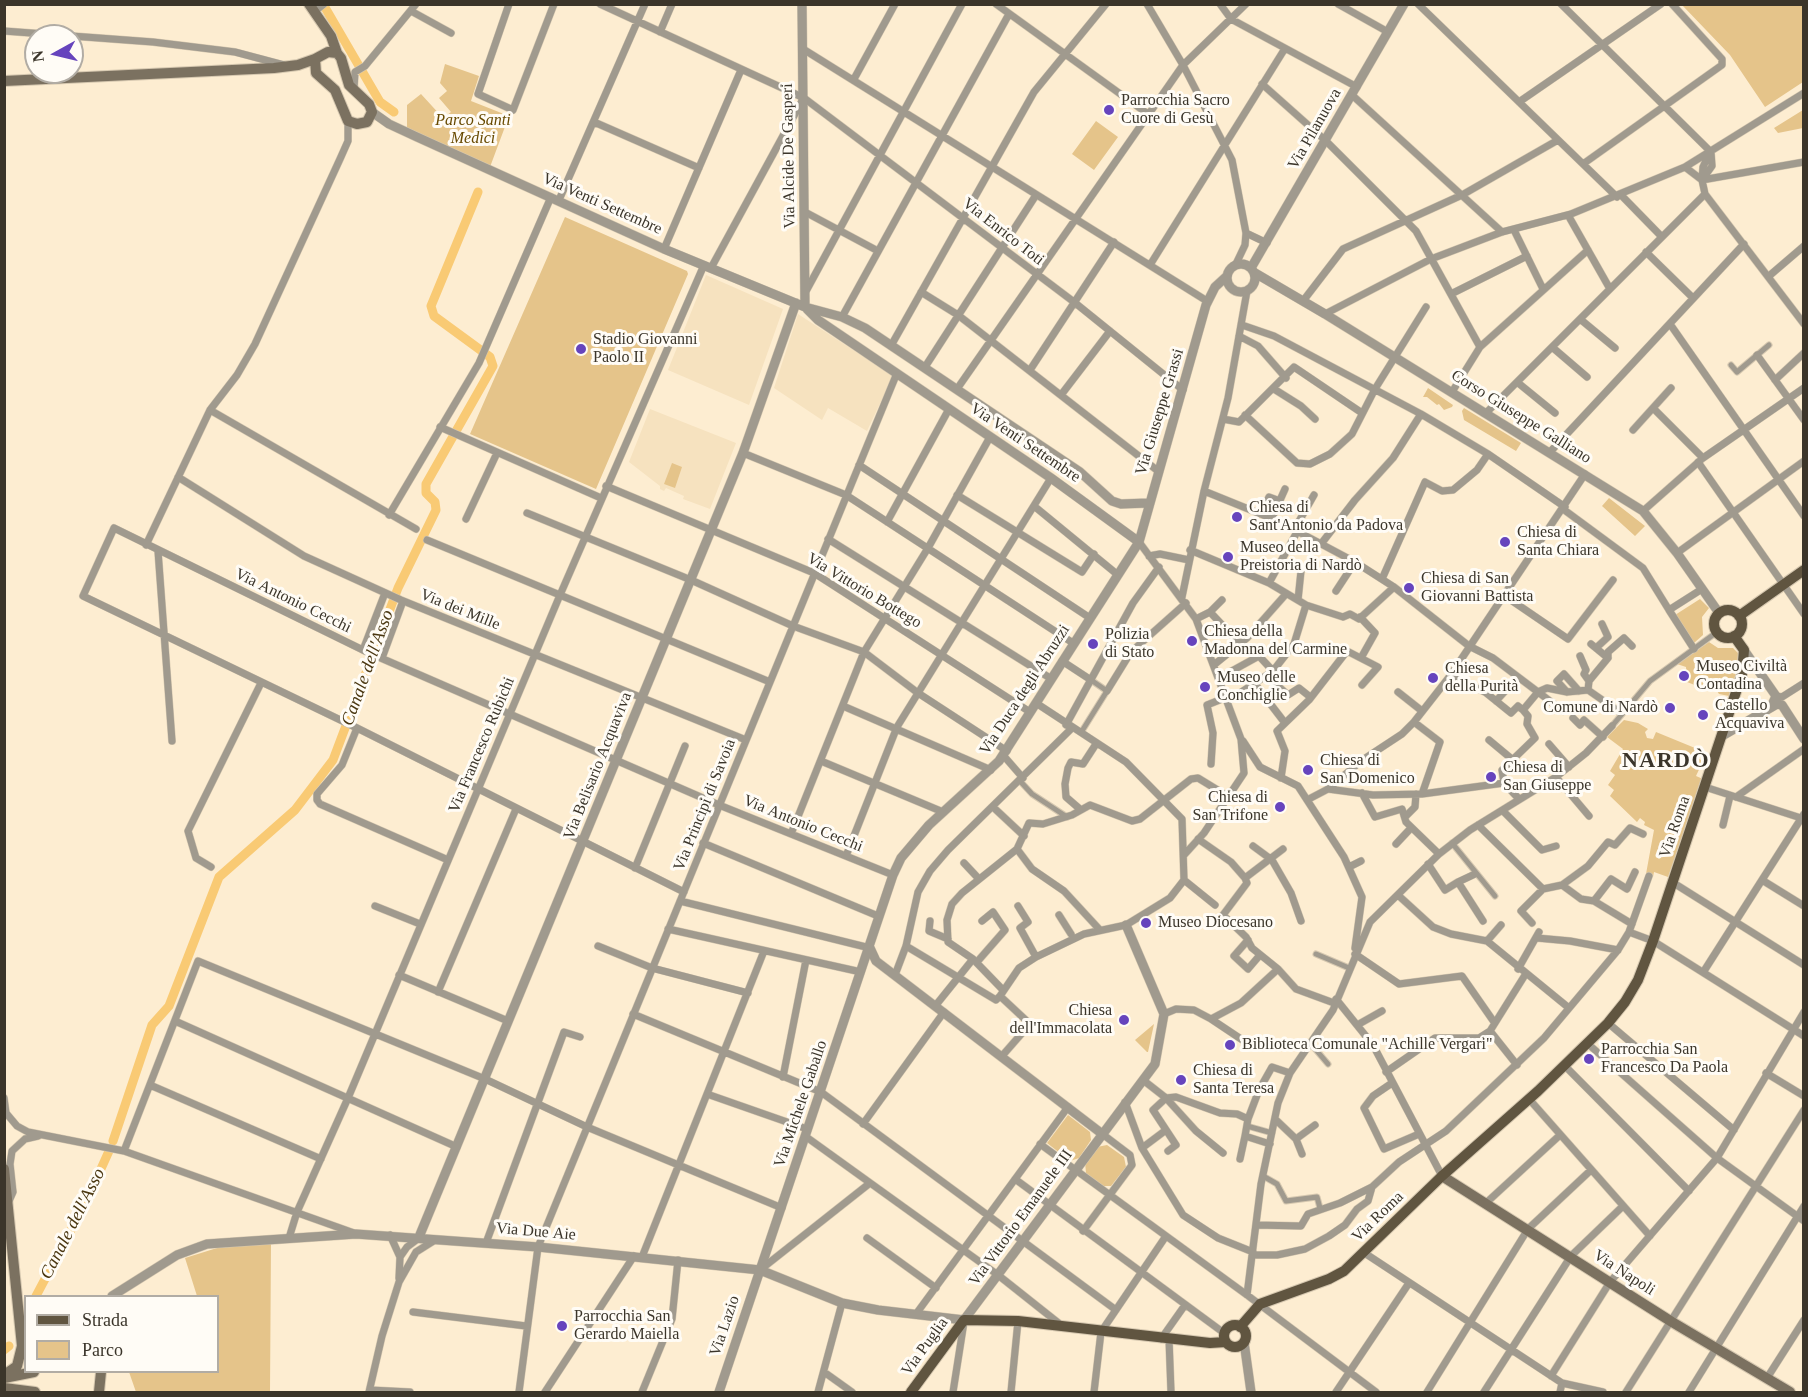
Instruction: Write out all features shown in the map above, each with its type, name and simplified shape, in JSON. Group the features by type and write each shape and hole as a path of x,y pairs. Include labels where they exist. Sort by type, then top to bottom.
{"main road":[{"path":"316,7 324,39 318,56 316,73"},
{"path":"274,68 316,73 335,90 348,121 367,119 369,104 354,91 331,36 322,24"},
{"path":"4,81 274,68 337,53"},
{"path":"1739,616 1803,570"},
{"path":"1727,610 1739,616 1740,629 1734,636 1727,637 1717,632 1714,620 1719,613 1727,610"},
{"path":"1734,636 1744,650"},
{"name":"Via Roma","path":"1260,1304 1329,1280 1344,1271 1442,1176 1529,1099 1608,1023 1638,980 1653,941 1742,674 1744,650"},
{"path":"4,1169 23,1326 17,1366 4,1377"},
{"name":"Via Napoli","path":"1442,1176 1672,1322 1790,1392"},
{"path":"1225,1338 1231,1326 1240,1326 1260,1304"},
{"path":"964,1320 1018,1321 1165,1339 1225,1338 1235,1347 1244,1342 1246,1335 1240,1326"},
{"name":"Via Puglia","path":"911,1392 964,1320"},
{"path":"21,1346 24,1354"},
{"path":"4,1377 27,1373"},
{"path":"4,1388 35,1392 33,1373"},
{"path":"99,1392 101,1373"}],"street":[{"path":"509,4 478,94 513,110 554,4"},
{"name":"Via Enrico Toti","path":"600,4 804,98 1074,302 1183,390"},
{"path":"389,515 443,429 479,363 555,199 594,122 645,4"},
{"path":"660,32 672,4"},
{"name":"Via Alcide De Gasperi","path":"802,4 806,307"},
{"path":"854,79 895,4"},
{"path":"805,292 962,4"},
{"path":"996,4 1148,114"},
{"path":"892,344 1034,92 1106,4"},
{"path":"1147,4 1183,64 1232,160 1246,233 1245,245 1235,266 1210,296"},
{"path":"1220,4 1231,19 1354,91 1502,232"},
{"path":"957,389 1183,64 1246,4"},
{"path":"1338,4 1388,32"},
{"name":"Via Pilanuova","path":"1253,271 1404,4"},
{"path":"1418,4 1662,237"},
{"path":"1561,4 1710,152 1712,166 1702,180"},
{"path":"1519,102 1661,4"},
{"path":"1583,164 1722,62 1672,4"},
{"path":"354,91 355,72 365,66 413,8 451,33"},
{"path":"842,317 1009,14"},
{"path":"4,31 153,42 236,52 287,66"},
{"path":"803,49 1150,265 1210,296 1249,292 1274,284"},
{"path":"1150,265 1284,50"},
{"path":"236,52 244,69"},
{"path":"664,249 741,70"},
{"path":"1262,84 1326,141 1407,220 1416,231 1480,347"},
{"path":"1325,314 1431,259 1502,232 1568,215 1685,168 1803,93"},
{"name":"Via Francesco Rubichi","path":"289,1238 297,1212 348,1098 606,486 707,266 804,98"},
{"path":"146,544 210,410 237,375 255,344 348,141 367,119"},
{"name":"Via Venti Settembre","path":"367,119 389,124 664,249 806,307 842,317 892,344 1080,472 1112,501 1121,504 1148,504"},
{"path":"348,121 348,141"},
{"path":"594,122 699,168"},
{"path":"1303,301 1343,249 1462,195 1558,140"},
{"path":"1702,180 1803,162"},
{"path":"1685,168 1702,180 1705,194 1803,324"},
{"path":"1486,413 1705,194"},
{"path":"925,367 1036,195"},
{"path":"805,212 878,251"},
{"path":"1568,215 1610,289"},
{"path":"1514,230 1543,289"},
{"path":"1246,233 1267,243"},
{"path":"1029,370 1114,242"},
{"path":"1550,452 1744,243"},
{"path":"1769,276 1803,246"},
{"path":"1452,392 1480,347 1588,250"},
{"path":"1646,252 1693,298"},
{"path":"1451,294 1527,256"},
{"path":"1082,731 1131,652 1184,600 1190,550 1223,420 1249,292 1256,281 1253,271 1244,264 1235,266"},
{"name":"Corso Giuseppe Galliano","path":"1253,271 1643,511 1677,553 1719,613"},
{"path":"1227,276 1229,286 1236,292"},
{"path":"921,292 958,315 1158,471"},
{"name":"Via Giuseppe Grassi","path":"1139,542 1148,504 1210,296"},
{"name":"Via Belisario Acquaviva","path":"419,1237 713,529 743,453 796,303"},
{"name":"Via Venti Settembre","path":"806,307 818,320 1051,478 1139,542"},
{"path":"1245,415 1297,463 1310,464 1330,454 1352,434 1375,389 1426,307"},
{"path":"1580,319 1615,348"},
{"path":"1670,324 1803,516"},
{"path":"1242,325 1274,336 1421,414 1488,454 1619,547 1643,568 1694,649"},
{"path":"1061,395 1110,331"},
{"path":"1239,336 1258,346 1286,378"},
{"path":"1731,365 1737,372 1769,345"},
{"path":"1552,347 1587,377"},
{"path":"1775,380 1803,353"},
{"path":"1757,355 1803,420"},
{"path":"1223,420 1239,422 1294,368 1362,413"},
{"name":"Via Principi di Savoia","path":"519,1392 538,1247 897,373"},
{"path":"1517,382 1556,413"},
{"path":"1633,430 1671,388"},
{"path":"1643,511 1701,460 1803,388"},
{"path":"1274,389 1301,406 1315,419"},
{"path":"887,522 949,408"},
{"path":"1653,408 1701,460 1732,511 1803,614"},
{"path":"210,410 416,529"},
{"path":"1321,544 1355,500 1393,458 1421,414"},
{"path":"443,429 601,498"},
{"path":"791,834 864,652 928,548 990,437"},
{"path":"466,519 497,453"},
{"path":"743,453 846,495 1073,643"},
{"path":"1382,579 1425,482 1442,491 1453,490 1477,470 1488,454"},
{"path":"1677,553 1803,461"},
{"path":"859,465 1090,618"},
{"path":"1306,800 1328,789 1402,734 1414,722 1450,676 1585,474"},
{"name":"Via dei Mille","path":"178,477 304,556 402,601 643,697 746,741"},
{"path":"846,856 896,729 1051,478"},
{"name":"Via Vittorio Bottego","path":"606,486 814,573 1030,712"},
{"path":"1272,518 1285,489"},
{"path":"1204,491 1272,518 1355,562 1394,587 1469,646 1492,658 1563,711 1566,706"},
{"path":"957,495 1082,572 1094,554"},
{"path":"1269,583 1314,495"},
{"path":"1261,514 1269,497 1280,501"},
{"path":"1034,506 1118,575"},
{"path":"527,513 691,580 793,626 864,652 918,693 1005,753 1032,794 1067,817"},
{"name":"Via Antonio Cecchi","path":"164,636 83,596 114,528 365,651 618,759 719,805 893,875"},
{"path":"828,539 1050,678"},
{"path":"427,540 770,682"},
{"path":"1139,542 1196,619 1215,664 1240,735 1244,772 1222,808 1184,855"},
{"name":"Via Duca degli Abruzzi","path":"870,948 878,916 893,875 913,842 991,770 1005,753 1050,678 1139,542"},
{"path":"1190,550 1269,583 1306,605 1343,617 1350,614 1360,617 1375,633 1361,658"},
{"path":"158,551 172,741"},
{"path":"1149,556 1160,554 1189,560"},
{"path":"1336,591 1355,562"},
{"path":"895,975 906,946 918,892 930,871 948,850 1021,780 1069,727 1091,680 1144,585 1159,567"},
{"path":"1298,600 1301,571"},
{"path":"1505,596 1568,639 1613,580"},
{"path":"1360,617 1394,587"},
{"path":"1669,610 1702,589"},
{"path":"365,651 387,594"},
{"path":"1215,664 1266,619 1286,594"},
{"path":"1196,619 1210,612 1222,600"},
{"path":"381,658 402,601"},
{"path":"1210,764 1213,733 1207,705 1240,694 1271,674 1294,644 1306,605"},
{"path":"1210,612 1240,644"},
{"path":"1602,624 1608,637 1593,646 1608,658"},
{"path":"1247,1295 1263,1176 1275,1119 1290,1073 1333,1010 1354,954 1370,922 1452,843 1569,767 1603,737 1650,681 1717,632"},
{"path":"164,636 355,727 684,892"},
{"path":"1588,690 1589,681 1608,658 1608,652 1624,638 1632,645"},
{"path":"1744,650 1803,739"},
{"path":"1278,776 1285,751 1277,731 1309,700 1309,696 1347,651 1378,667 1362,685"},
{"path":"1219,678 1259,656 1288,695 1299,688 1309,696"},
{"path":"1580,656 1586,670 1584,674 1589,681"},
{"path":"1062,661 1107,691"},
{"path":"1742,674 1749,668 1758,670"},
{"path":"1567,692 1557,681 1564,674 1579,690"},
{"path":"1450,676 1485,692 1511,713 1518,706 1528,716 1527,724 1535,738 1502,770 1504,783 1519,799"},
{"path":"1496,701 1518,677"},
{"path":"211,867 196,858 188,831 261,683"},
{"path":"1722,736 1803,683"},
{"path":"1256,684 1285,723"},
{"path":"1523,710 1538,692 1547,688 1567,692 1588,690 1621,713"},
{"path":"1398,692 1422,711"},
{"path":"906,946 996,1000 1019,968 1036,957 1072,937 1126,925 1170,898 1184,880 1182,819 1126,762 1096,744 1082,731 1069,727 1036,703"},
{"path":"843,706 991,770"},
{"path":"1730,712 1733,722 1742,724"},
{"path":"1573,718 1580,725 1584,720 1603,737"},
{"path":"1406,816 1415,807 1440,742 1414,722"},
{"path":"355,727 342,765 317,794 316,800 320,804 448,860"},
{"path":"1240,735 1260,766 1298,786 1349,867 1362,897 1354,954"},
{"path":"1489,740 1513,760"},
{"path":"1081,810 1066,797 1065,784 1068,768 1071,762 1083,764 1096,744"},
{"path":"1549,744 1569,767"},
{"path":"635,868 685,746"},
{"path":"1723,825 1733,797 1803,749"},
{"path":"821,761 943,812"},
{"path":"1556,777 1589,816"},
{"path":"948,939 947,920 952,904 1017,849 1029,823 1043,824 1067,817 1090,805 1131,821 1147,816 1162,799 1191,779 1198,778 1228,796"},
{"path":"1328,789 1362,793 1419,794 1504,783"},
{"path":"1704,971 1803,817 1705,788"},
{"path":"1362,793 1375,817 1401,809 1411,828 1439,854"},
{"path":"993,807 1024,836"},
{"path":"438,992 516,809"},
{"path":"1503,811 1542,850 1556,846"},
{"path":"1478,825 1543,889"},
{"path":"1396,844 1411,828"},
{"path":"1532,923 1521,911 1543,889 1562,885 1588,866 1608,842 1615,845 1630,828 1643,834"},
{"path":"1198,839 1231,862 1247,883 1223,915 1296,989 1335,1001 1359,1024 1373,1045 1442,1176"},
{"path":"703,843 878,916"},
{"path":"1452,843 1495,896"},
{"path":"1253,846 1272,860 1292,893 1301,921"},
{"path":"1017,849 1032,869 1064,891 1100,930"},
{"path":"1245,878 1272,860 1283,849"},
{"path":"1349,867 1361,861"},
{"path":"964,863 979,879"},
{"path":"1428,864 1445,890 1475,874"},
{"path":"1594,901 1611,879 1627,889 1635,872"},
{"path":"1256,1226 1301,1226 1308,1214 1340,1203 1372,1187 1424,1144 1446,1131 1516,1065 1569,1008 1617,950 1629,932 1649,876"},
{"path":"1184,880 1215,906"},
{"path":"1762,880 1803,906"},
{"path":"1458,882 1483,921"},
{"path":"1672,882 1803,966"},
{"path":"1562,885 1581,899 1594,901 1632,924"},
{"path":"1399,896 1433,927 1450,934 1487,941 1525,975 1569,1008"},
{"path":"680,901 870,948 876,962 940,1008 1130,1155 1131,1165 1083,1231"},
{"path":"375,906 420,924"},
{"path":"1018,906 1028,922 1020,928 1036,957"},
{"path":"863,1124 958,977 1005,930 993,912 982,921"},
{"path":"1059,915 1072,937"},
{"path":"930,921 928,931 948,939 956,950 975,960 1030,1024 1002,1056"},
{"path":"1126,925 1164,1014 1176,1009 1194,1010 1244,1041"},
{"path":"1487,941 1501,925"},
{"path":"668,929 861,972"},
{"path":"1629,932 1653,941 1704,971 1803,1036"},
{"path":"1518,969 1538,935 1617,950"},
{"path":"1247,938 1234,956 1248,969 1260,955"},
{"path":"598,946 652,968 748,993"},
{"name":"Via Michele Gaballo","path":"760,1270 870,948"},
{"path":"545,1392 638,1256 679,1165 764,951"},
{"path":"1316,954 1349,968"},
{"path":"1354,954 1399,984 1462,976 1494,1022"},
{"path":"783,1077 806,960"},
{"path":"121,1150 150,1085 198,961 485,1079 587,1127 782,1208"},
{"path":"1211,1020 1241,1003 1278,969"},
{"path":"399,975 508,1021"},
{"path":"1386,1072 1435,1038 1479,1038 1490,1031 1525,975"},
{"path":"1359,1024 1382,1011"},
{"path":"1551,1376 1610,1282 1717,1158 1803,1012"},
{"path":"633,1014 821,1092 1116,1310"},
{"name":"Via Vittorio Emanuele III","path":"964,1320 1101,1133 1155,1064 1164,1014"},
{"path":"175,1021 457,1148"},
{"path":"1608,1023 1734,1130"},
{"path":"1490,1031 1516,1065"},
{"path":"486,1243 564,1032 580,1037"},
{"path":"1311,1044 1328,1064"},
{"path":"1583,1047 1755,1189 1800,1219"},
{"path":"1564,1065 1689,1191"},
{"path":"1240,1159 1248,1123 1259,1090 1272,1067 1290,1073"},
{"path":"1766,1073 1803,1096"},
{"path":"1143,1080 1166,1098 1196,1131 1223,1154"},
{"path":"1392,1083 1373,1096 1364,1108 1384,1149 1419,1134"},
{"path":"150,1085 321,1159"},
{"path":"707,1094 806,1132 870,1183 998,1275 1063,1326"},
{"path":"1168,1151 1176,1145 1154,1110 1166,1098 1176,1097 1220,1113 1237,1114 1248,1123 1272,1132"},
{"path":"4,1098 6,1113 17,1126 41,1136 121,1150 356,1234"},
{"path":"1529,1099 1650,1236"},
{"path":"1125,1101 1142,1148 1183,1215 1218,1238 1253,1254 1277,1255 1305,1249 1329,1236 1345,1225 1357,1209 1368,1201 1372,1187"},
{"path":"916,1314 1068,1107"},
{"path":"1626,1392 1803,1110"},
{"path":"1275,1119 1296,1139 1302,1154"},
{"path":"1296,1139 1315,1125"},
{"path":"1142,1148 1166,1130"},
{"path":"1486,1203 1560,1135"},
{"path":"6,1200 13,1192 10,1164 12,1151 25,1139 41,1136"},
{"path":"1245,1136 1270,1144"},
{"path":"1040,1144 1260,1304 1376,1392"},
{"path":"1427,1392 1528,1229 1591,1170"},
{"path":"1263,1176 1277,1184 1286,1201 1317,1197 1320,1208"},
{"path":"1015,1179 1048,1206 1185,1305 1225,1338"},
{"path":"760,1270 870,1183"},
{"path":"1484,1392 1571,1256 1623,1206"},
{"path":"1689,1392 1800,1219 1803,1206"},
{"name":"Via Due Aie","path":"114,1295 177,1255 207,1244 356,1234 538,1247 760,1270 842,1303 964,1320"},
{"path":"390,1235 398,1246 399,1282"},
{"path":"1094,1392 1101,1332 1166,1236"},
{"path":"410,1392 369,1391 382,1336 399,1282 416,1252 419,1237"},
{"path":"400,1257 407,1247 419,1237"},
{"path":"867,1238 936,1288"},
{"path":"416,1252 437,1239"},
{"path":"1363,1252 1510,1351 1562,1383 1588,1391 1603,1392"},
{"path":"642,1392 672,1319 678,1260"},
{"name":"Via Lazio","path":"719,1392 760,1270"},
{"path":"1336,1392 1409,1283"},
{"path":"818,1392 842,1303"},
{"path":"1171,1392 1165,1339 1185,1305"},
{"path":"413,1312 526,1326"},
{"path":"953,1392 964,1320"},
{"path":"1767,1378 1803,1320"},
{"path":"1011,1392 1018,1321"},
{"path":"1244,1342 1251,1392"},
{"path":"824,1372 852,1392"},
{"path":"1560,1392 1562,1383"}],"shaded area":[{"path":"706,275 783,309 749,405 668,370"},
{"path":"798,314 893,376 867,431 828,408 822,420 774,388"},
{"path":"650,409 736,443 710,509 683,499 684,496 666,488 664,491 660,489 660,486 629,462"}],"green space":[{"path":"1682,5 1802,5 1803,82 1765,107 1730,55"},
{"name":"Parco Santi Medici","path":"445,64 479,76 471,101 509,116 490,167 407,129 407,105 421,94 443,118 451,112 439,98 447,91 440,83"},
{"path":"1803,110 1803,128 1778,133 1774,128"},
{"path":"1096,121 1118,137 1094,170 1072,154"},
{"name":"Stadio Giovanni Paolo II","path":"565,217 687,271 688,274 596,489 470,434"},
{"path":"1428,388 1453,405 1452,407 1444,410 1439,404 1423,397"},
{"path":"1464,408 1521,443 1516,451 1464,420 1462,411"},
{"path":"672,463 682,467 675,488 664,484"},
{"path":"1609,498 1645,526 1635,536 1602,506"},
{"path":"1700,599 1709,608 1702,617 1703,635 1694,643 1675,615"},
{"path":"1709,642 1718,648 1733,648 1739,654 1740,660 1729,696 1719,694 1714,686 1707,685 1705,689 1687,682 1686,667 1677,664"},
{"path":"1624,720 1638,723 1648,729 1645,732 1647,738 1653,739 1656,732 1695,748 1695,757 1703,761 1696,776 1703,779 1668,877 1654,872 1653,877 1646,874 1654,830 1644,825 1645,822 1640,818 1637,822 1610,796 1614,790 1608,785 1615,775 1610,771 1623,749 1607,737"},
{"path":"1154,1024 1148,1052 1147,1052 1135,1040"},
{"path":"1068,1115 1090,1132 1091,1140 1079,1158 1070,1161 1047,1143"},
{"path":"1107,1145 1124,1157 1126,1167 1111,1186 1102,1186 1086,1173 1085,1162 1097,1147"},
{"path":"271,1243 270,1391 136,1392 129,1373 219,1373 219,1295 197,1295 185,1258 217,1248"}],"waterway":[{"name":"Canale dell'Asso","path":"323,4 380,102 394,112"},
{"name":"Canale dell'Asso","path":"113,1141 152,1025 169,1006 219,877 295,810 333,760 398,588 436,510 435,502 426,493 426,484 493,366 490,357 434,316 431,306 478,192"},
{"name":"Canale dell'Asso","path":"37,1295 87,1200 109,1151"},
{"name":"Canale dell'Asso","path":"4,1350 9,1346"}],"place":[{"name":"Parrocchia Sacro Cuore di Gesù","path":"1109,110"},
{"name":"Stadio Giovanni Paolo II","path":"581,349"},
{"name":"Chiesa di Sant'Antonio da Padova","path":"1237,517"},
{"name":"Chiesa di Santa Chiara","path":"1505,542"},
{"name":"Museo della Preistoria di Nardò","path":"1228,557"},
{"name":"Chiesa di San Giovanni Battista","path":"1409,588"},
{"name":"Chiesa della Madonna del Carmine","path":"1192,641"},
{"name":"Polizia di Stato","path":"1093,644"},
{"name":"Museo Civiltà Contadina","path":"1684,676"},
{"name":"Chiesa della Purità","path":"1433,678"},
{"name":"Museo delle Conchiglie","path":"1205,687"},
{"name":"Comune di Nardò","path":"1670,708"},
{"name":"Castello Acquaviva","path":"1703,715"},
{"name":"Chiesa di San Domenico","path":"1308,770"},
{"name":"Chiesa di San Giuseppe","path":"1491,777"},
{"name":"Chiesa di San Trifone","path":"1280,807"},
{"name":"Museo Diocesano","path":"1146,923"},
{"name":"Chiesa dell'Immacolata","path":"1124,1020"},
{"name":"Biblioteca Comunale \"Achille Vergari\"","path":"1230,1045"},
{"name":"Parrocchia San Francesco Da Paola","path":"1589,1059"},
{"name":"Chiesa di Santa Teresa","path":"1181,1080"},
{"name":"Parrocchia San Gerardo Maiella","path":"562,1326"}],"district":[{"name":"NARDÒ","path":"1666,761"}]}
